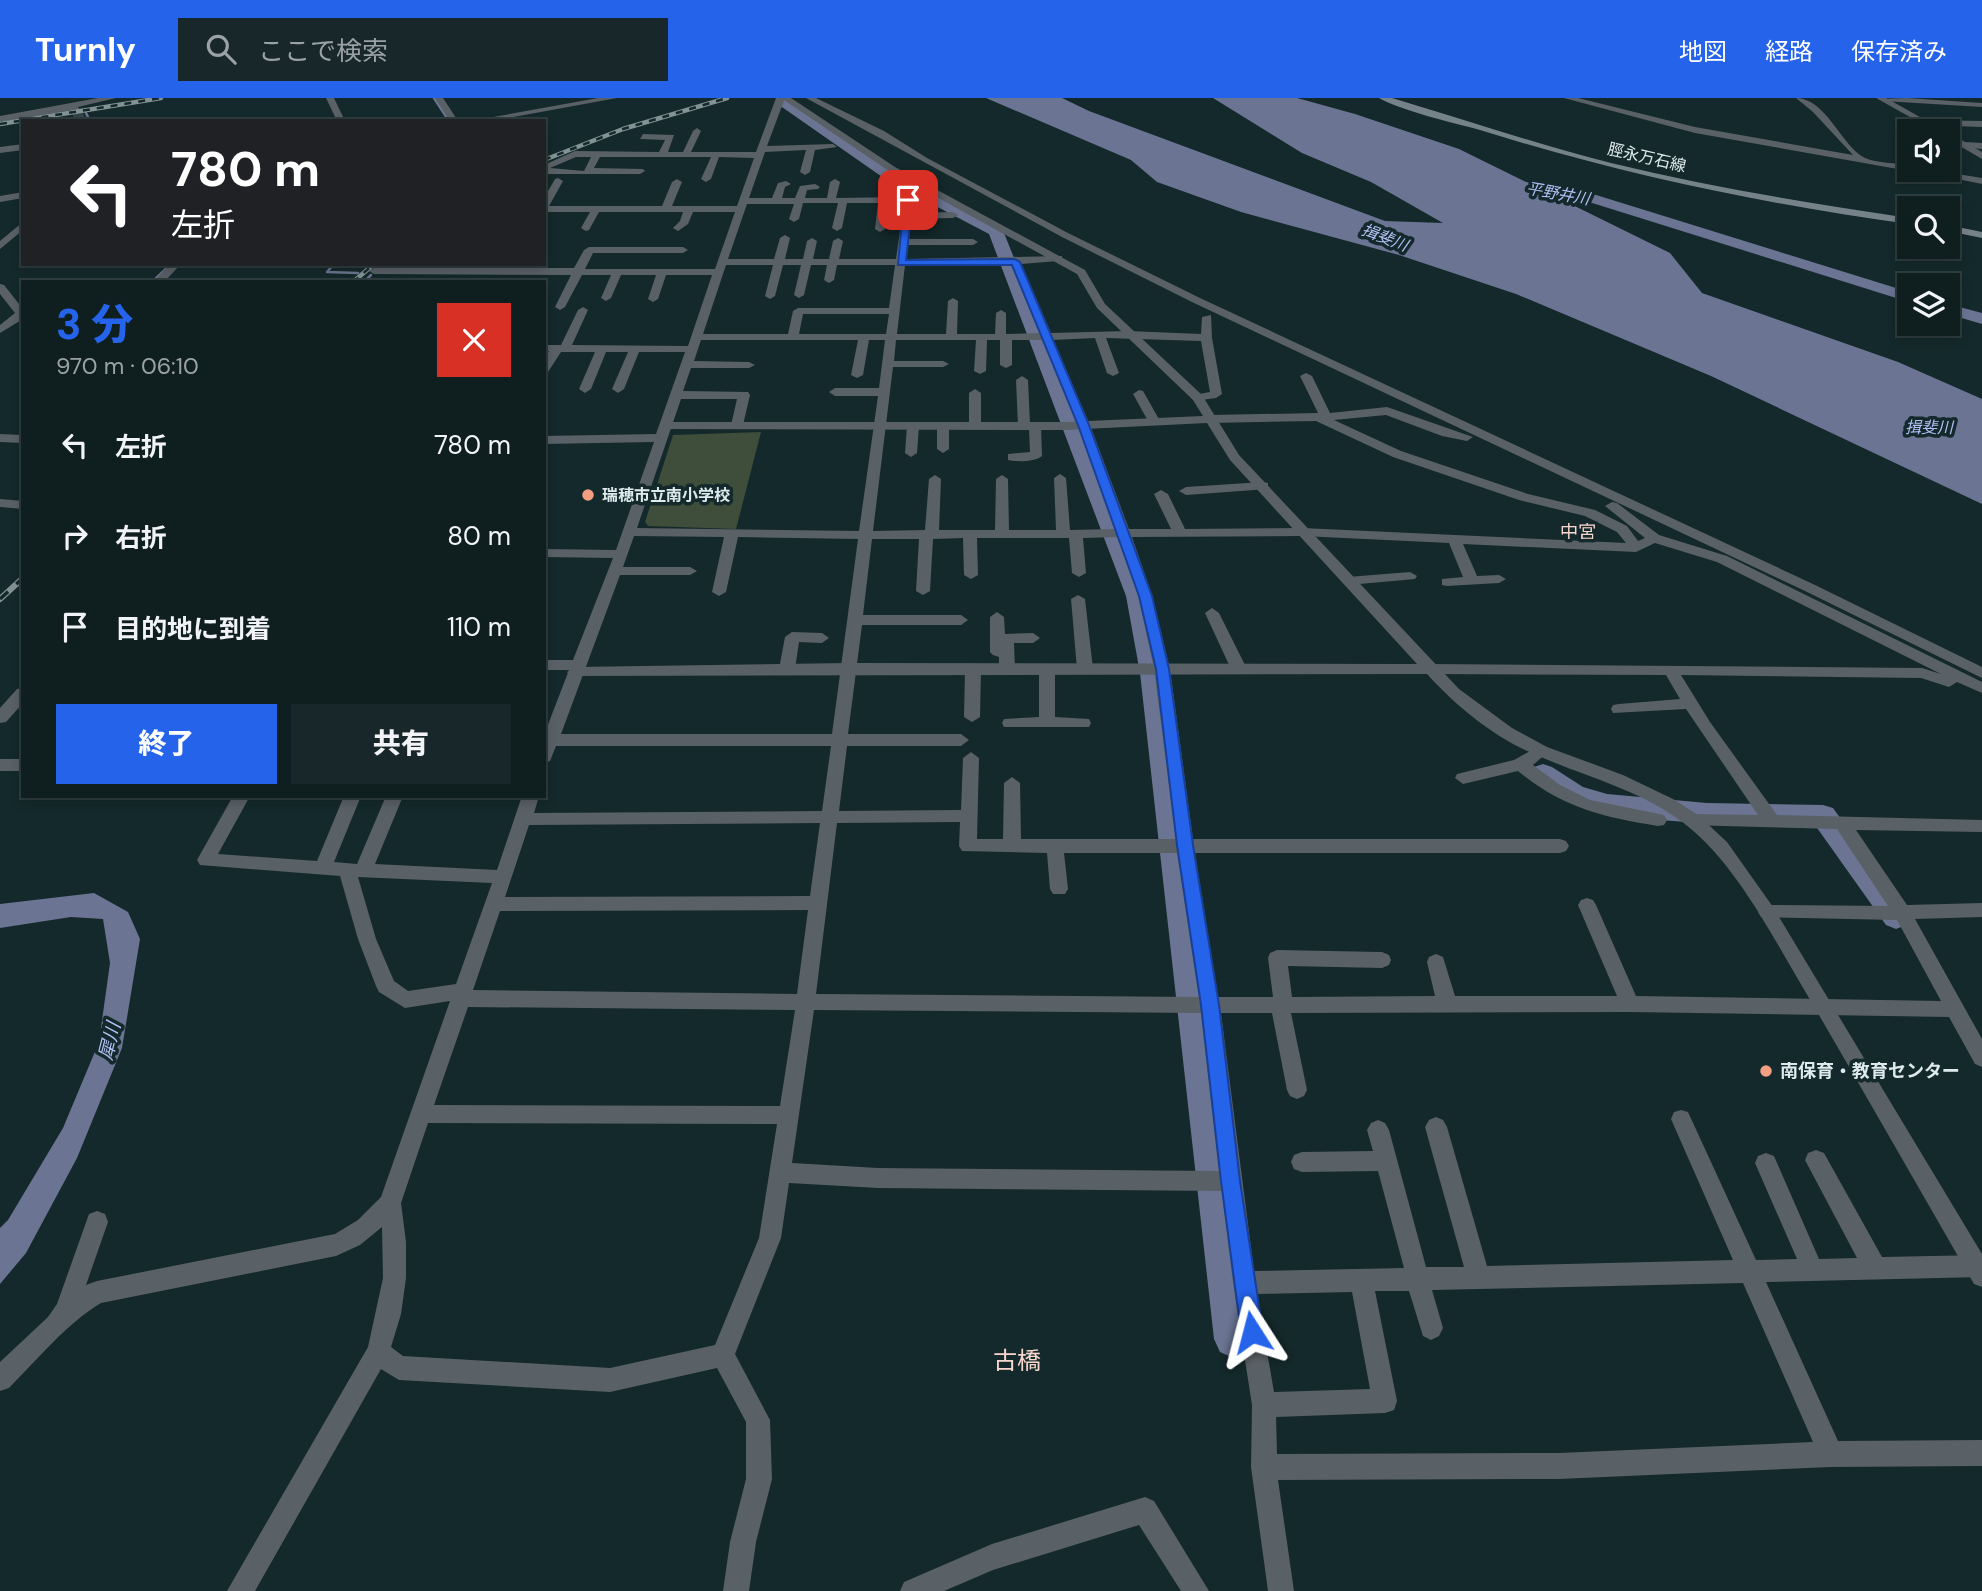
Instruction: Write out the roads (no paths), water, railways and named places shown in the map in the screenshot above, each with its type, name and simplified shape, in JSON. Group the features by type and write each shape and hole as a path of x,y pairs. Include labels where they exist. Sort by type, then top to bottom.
{"main road":[{"name":"脛永万石線","path":"1383,98 1500,136 1642,173 1705,187 1897,219"},
{"path":"1960,230 1982,235"}],"street":[{"path":"0,119 75,108 73,105 112,98"},
{"path":"333,98 340,119"},
{"path":"439,98 453,119"},
{"path":"487,119 613,98"},
{"path":"961,740 839,740 547,749 621,554 759,152 778,101 783,98 892,169 1082,272 1101,306 1128,334 1188,385 1234,457 1453,693 1506,732 1541,751 1617,779 1667,803 1692,820 1721,847 1767,912 1980,1269"},
{"path":"810,98 881,133 924,160 1040,222 1156,280 1808,587 1982,673"},
{"path":"1568,98 1695,130 1897,166"},
{"path":"1800,98 1816,110 1862,160"},
{"path":"1879,98 1982,105"},
{"path":"1879,98 1919,119"},
{"path":"1960,124 1982,124"},
{"path":"685,169 697,131"},
{"path":"597,154 589,171 642,172 671,137 643,137"},
{"path":"1960,142 1982,156"},
{"path":"1965,145 1982,146"},
{"path":"0,150 21,147"},
{"path":"805,172 811,147"},
{"path":"546,169 575,154 716,155 833,147"},
{"path":"706,179 716,155"},
{"path":"546,170 580,172"},
{"path":"1960,177 1982,181"},
{"path":"546,208 558,181"},
{"path":"666,208 677,182"},
{"path":"831,200 835,182"},
{"path":"776,201 781,185 786,184"},
{"path":"791,219 795,201 803,188 815,187"},
{"path":"0,199 21,195"},
{"path":"546,210 666,208 776,201 883,200 909,195 806,1000 770,1238 723,1355"},
{"path":"837,228 843,200"},
{"path":"880,229 883,200"},
{"path":"678,228 685,222 693,205"},
{"path":"586,228 596,209"},
{"path":"907,215 953,215"},
{"path":"0,246 21,227"},
{"path":"770,296 785,238"},
{"path":"829,280 838,241"},
{"path":"799,295 812,242"},
{"path":"904,242 973,242"},
{"path":"859,263 861,247"},
{"path":"559,307 589,250 678,250 664,272 653,299"},
{"path":"380,266 374,271 436,268 455,275 486,273 531,277 576,272 664,272 778,262 1015,262 1058,258"},
{"path":"1015,262 1084,425 1124,534 1145,596 1163,669 1185,845 1210,1005 1244,1283 1264,1405 1264,1467 1280,1591"},
{"path":"160,280 174,266"},
{"path":"606,298 617,272"},
{"path":"1156,280 1187,306 1207,317 1612,506 1982,688"},
{"path":"0,287 21,314"},
{"path":"951,337 953,301"},
{"path":"546,366 555,348 583,310"},
{"path":"793,337 798,311 894,311"},
{"path":"1001,313 1006,365"},
{"path":"0,330 21,316"},
{"path":"1198,398 1216,394 1206,338 1207,317"},
{"path":"555,348 635,348 793,337 1128,334 1206,338"},
{"path":"1099,335 1114,373"},
{"path":"858,375 864,337"},
{"path":"980,371 982,337"},
{"path":"585,389 598,362 601,348"},
{"path":"618,389 635,348"},
{"path":"685,364 749,365"},
{"path":"888,364 943,364"},
{"path":"1306,376 1322,417 1397,454 1524,497 1590,513 1622,529 1636,548"},
{"path":"1012,457 1035,456 1022,380"},
{"path":"835,392 885,392"},
{"path":"975,393 975,426"},
{"path":"1139,394 1154,421"},
{"path":"675,395 744,395 737,425"},
{"path":"546,440 737,425 1065,426 1322,417 1387,411 1467,438"},
{"path":"911,453 913,426"},
{"path":"943,426 943,449"},
{"path":"0,438 21,439"},
{"path":"1523,452 1572,489"},
{"path":"1060,478 1079,573"},
{"path":"923,591 935,479"},
{"path":"1002,479 1002,534"},
{"path":"1186,491 1263,486"},
{"path":"1161,494 1180,533"},
{"path":"0,503 21,505"},
{"path":"1612,506 1654,538 1719,558"},
{"path":"627,532 866,535 1303,533 1636,548 1654,538"},
{"path":"719,592 732,534"},
{"path":"970,534 971,575"},
{"path":"1454,539 1472,580"},
{"path":"546,553 621,554"},
{"path":"614,571 690,571"},
{"path":"1348,581 1410,576"},
{"path":"1447,582 1499,579"},
{"path":"1078,599 1085,669"},
{"path":"1212,613 1239,669"},
{"path":"997,617 1003,669"},
{"path":"855,620 961,620"},
{"path":"787,669 792,637 822,638"},
{"path":"1003,669 1007,638 1032,638"},
{"path":"1881,639 1922,673"},
{"path":"546,665 577,668 787,669 1670,668 1922,673 1982,694"},
{"path":"1670,668 1690,703 1771,820"},
{"path":"972,717 973,669"},
{"path":"1046,723 1047,669"},
{"path":"0,718 21,695"},
{"path":"1619,709 1690,703"},
{"path":"1010,723 1083,723"},
{"path":"1463,778 1520,764 1541,751"},
{"path":"971,758 968,846 1560,846"},
{"path":"1520,764 1545,785 1579,804 1658,820"},
{"path":"0,765 21,765"},
{"path":"1012,783 1012,846"},
{"path":"241,798 206,860 355,871 503,877"},
{"path":"322,869 352,798"},
{"path":"394,798 355,871 367,939 386,986 405,1000 463,995 1210,1005 1630,1004 1950,1008"},
{"path":"66,1311 97,1292 336,1245 351,1239 373,1223 390,1203 530,798"},
{"path":"523,819 968,816"},
{"path":"1692,820 1982,826"},
{"path":"1843,825 1893,913 1982,1058"},
{"path":"1055,846 1059,889"},
{"path":"494,904 818,904"},
{"path":"1587,905 1630,1004"},
{"path":"1767,912 1893,913 1982,909"},
{"path":"1297,1090 1277,958 1382,960"},
{"path":"1436,962 1447,1004"},
{"path":"422,1114 789,1115"},
{"path":"1681,1119 1831,1454"},
{"path":"1436,1127 1479,1278"},
{"path":"1378,1130 1431,1328"},
{"path":"1816,1160 1874,1266"},
{"path":"1302,1162 1386,1161"},
{"path":"1766,1163 1812,1268"},
{"path":"780,1172 878,1178 1231,1181"},
{"path":"240,1591 378,1352 386,1329 395,1279 397,1241 390,1203"},
{"path":"0,1379 56,1325 66,1311 97,1222"},
{"path":"1244,1283 1874,1266 1980,1269"},
{"path":"1264,1405 1385,1401 1361,1281"},
{"path":"378,1352 399,1368 610,1380 723,1355"},
{"path":"723,1355 758,1420 759,1479 743,1542 736,1591"},
{"path":"1264,1467 1559,1466 1831,1454 1982,1453"},
{"path":"913,1591 992,1558 1145,1510 1196,1591"}],"water":[{"name":"揖斐川","path":"986,98 1062,98 1089,111 1385,221 1443,223 1371,182 1302,153 1213,98 1297,98 1355,114 1459,149 1670,253 1702,293 1898,362 1982,399 1982,504 1711,376 1516,294 1399,255 1241,212 1157,182 1131,160"},
{"name":"犀川","path":"94,893 128,912 140,939 122,1048 77,1158 26,1253 0,1284 0,1228 8,1220 63,1128 99,1042 110,963 103,919 71,917 0,928 0,904"}],"waterway":[{"path":"434,98 448,119"},
{"path":"784,102 893,178 996,231 1138,596 1152,673 1233,1339"},
{"path":"86,113 89,119"},
{"name":"平野井川","path":"1498,182 1575,193 1897,293"},
{"path":"154,280 169,266"},
{"path":"332,266 327,272 358,273"},
{"path":"366,280 371,275"},
{"name":"平野井川","path":"1960,313 1982,319"},
{"path":"1543,774 1574,794 1607,804 1707,813 1823,815 1896,917"}],"tunnel":[{"path":"76,110 80,119"}],"railway":[{"path":"31,119 161,98"},
{"path":"546,159 623,129 727,98"},
{"path":"0,124 21,121"},
{"path":"355,280 372,266"},
{"path":"0,599 21,580"}],"place":[{"name":"瑞穂市立南小学校","path":"588,495"},
{"name":"南保育・教育センター","path":"1766,1071"}],"district":[{"name":"中宮","path":"1578,532"},
{"name":"古橋","path":"1017,1361"}]}
